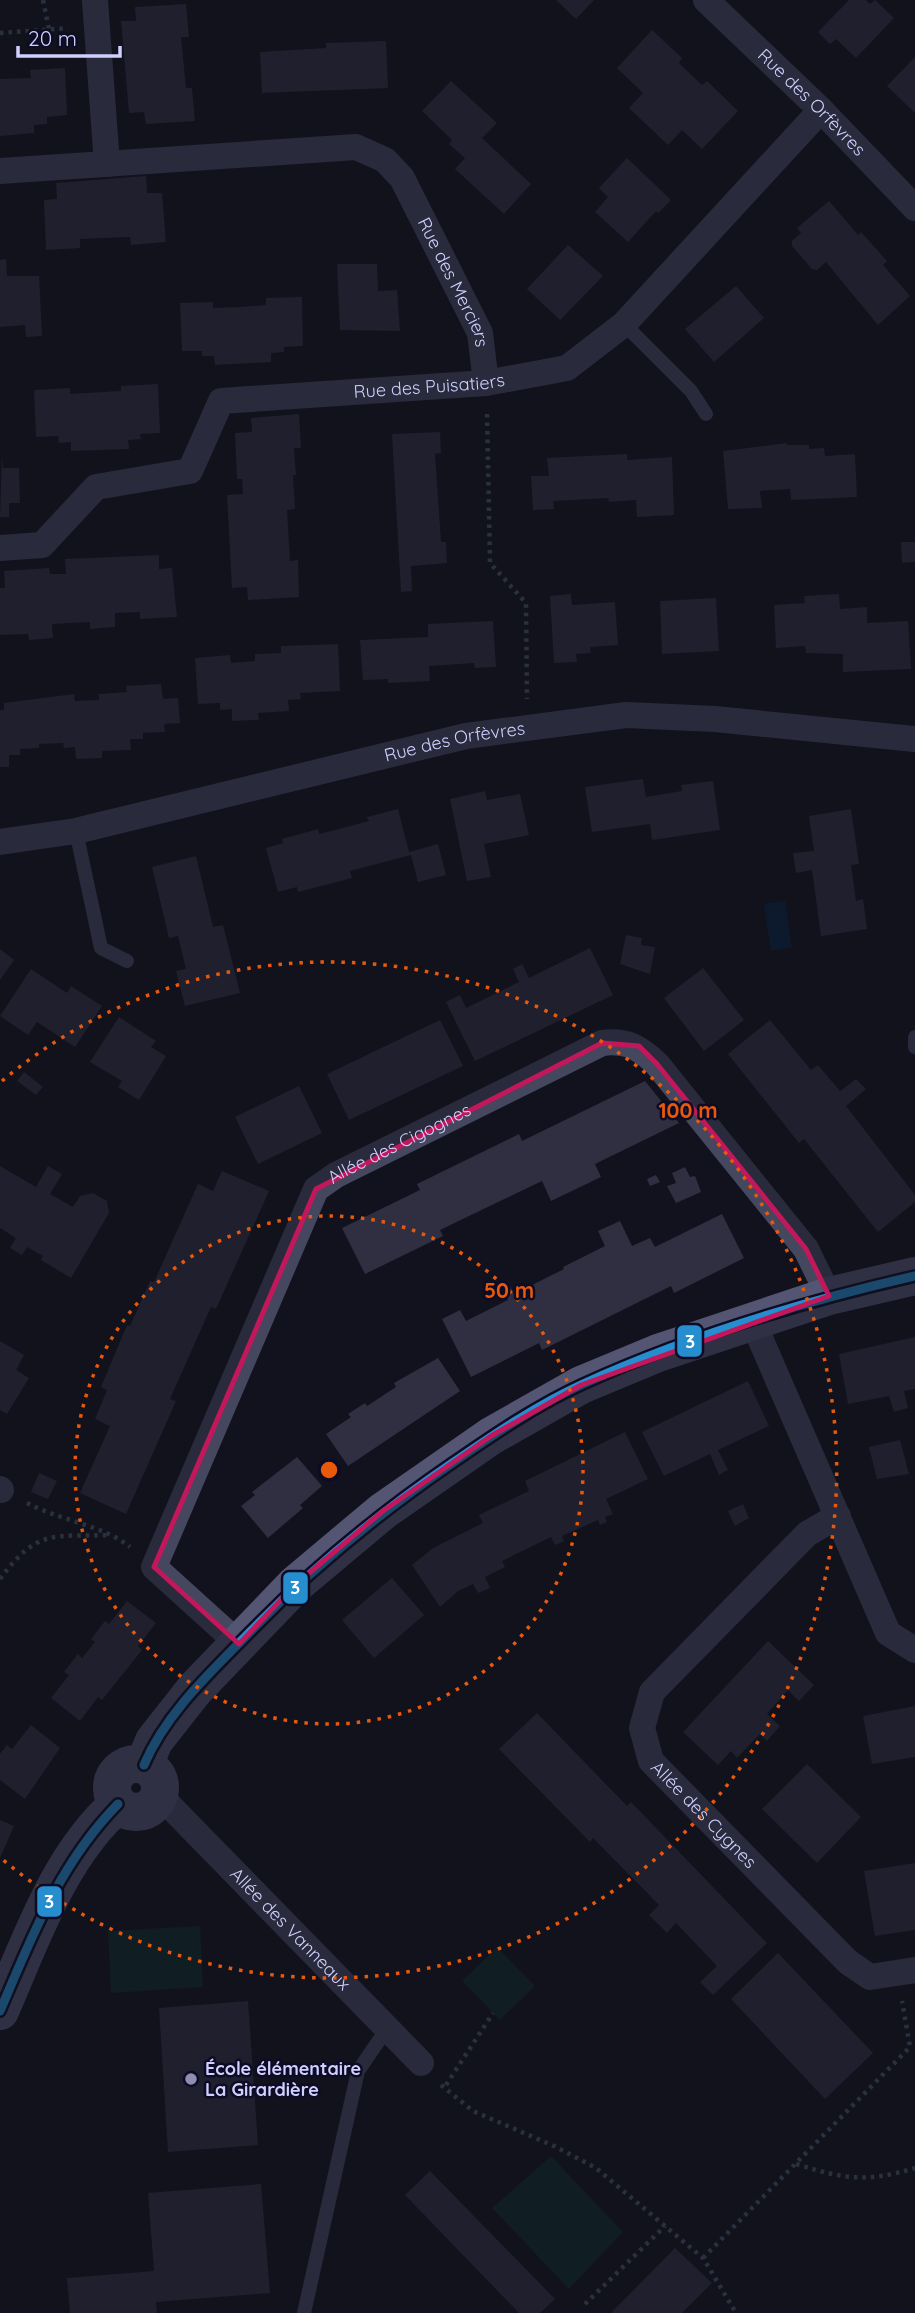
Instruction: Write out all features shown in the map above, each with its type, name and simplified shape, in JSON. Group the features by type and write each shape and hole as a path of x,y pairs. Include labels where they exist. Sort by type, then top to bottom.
{"street":[{"name":"Rue des Orfèvres","path":"706,0 821,110 915,208"},
{"path":"96,13 107,164"},
{"name":"Rue des Puisatiers","path":"0,548 42,545 96,487 190,471 221,401 486,383 567,368 624,324 821,110"},
{"name":"Rue des Merciers","path":"0,171 356,147 385,160 402,178 480,333 486,383"},
{"name":"Rue des Orfèvres","path":"0,842 76,831 466,736 626,715 715,719 915,740"},
{"name":"Allée des Cigognes","path":"154,1567 316,1189 337,1175 602,1043 617,1041 639,1046 657,1064 806,1249 829,1296"},
{"path":"151,1782 154,1741 195,1689 296,1584 383,1511 491,1436 581,1385 658,1353 829,1296 915,1276"},
{"path":"753,1322 888,1633 915,1650"},
{"name":"Allée des Cygnes","path":"838,1516 807,1534 652,1692 642,1728 651,1761 848,1962 870,1976 906,1972"},
{"path":"154,1567 239,1644"},
{"path":"0,2011 46,1906 85,1840 118,1804 112,1789 116,1774 128,1765 151,1782"},
{"name":"Allée des Vanneaux","path":"151,1782 168,1804 421,2063"}],"lane":[{"path":"624,324 691,391 706,414"},
{"path":"76,831 101,948 127,961"},
{"path":"915,1037 915,1046"},
{"path":"304,2313 358,2071 386,2029"}],"path":[{"path":"43,0 49,29"},
{"path":"0,33 49,29 96,13"},
{"path":"486,383 490,563 526,603 528,728"},
{"path":"1,1490 53,1517 117,1535 154,1567"},
{"path":"0,1579 18,1556 45,1537 117,1535"},
{"path":"703,2258 910,2047 906,1972"},
{"path":"443,2088 493,2013"},
{"path":"421,2063 443,2088 473,2111 554,2146 596,2168 703,2258 736,2313"},
{"path":"796,2164 842,2179 890,2176 915,2168"},
{"path":"585,2304 665,2226"}],"highlighted area":[{"path":"602,1043 639,1046 657,1064 806,1249 829,1296 581,1385 491,1436 383,1511 296,1584 239,1644 154,1567 316,1189"}],"green space":[{"path":"200,1926 203,1987 111,1993 108,1931"},
{"path":"497,1947 535,1986 500,2020 462,1981"},
{"path":"551,2156 623,2232 569,2289 492,2208"}],"water":[{"path":"785,901 792,947 771,951 764,904"}],"building":[{"path":"556,0 594,0 576,19"},
{"path":"849,0 866,0 870,4 875,0 894,18 856,58 836,39 830,44 818,32"},
{"path":"186,4 189,37 181,37 186,88 192,88 195,121 146,124 144,112 129,113 121,21 136,21 135,7"},
{"path":"652,30 682,58 679,63 702,85 707,81 738,111 702,149 682,130 668,145 629,108 643,93 617,68"},
{"path":"386,41 388,88 262,93 260,52 326,48 326,43"},
{"path":"915,57 915,113 887,86"},
{"path":"65,68 67,115 47,117 47,124 34,125 34,133 0,136 0,79 31,78 30,70"},
{"path":"451,81 497,123 482,138 531,184 504,214 455,169 465,158 449,144 452,140 422,111"},
{"path":"627,158 671,200 658,213 656,211 628,242 595,212 608,197 599,188"},
{"path":"146,176 147,193 162,193 166,242 131,245 130,237 80,239 80,248 46,250 44,200 57,199 56,183"},
{"path":"829,201 858,235 861,232 887,261 883,265 910,296 878,325 826,262 817,270 812,269 792,246 792,241 801,233 797,228"},
{"path":"568,245 603,276 560,320 527,289"},
{"path":"6,259 7,276 39,276 42,336 26,337 25,325 0,327 0,260"},
{"path":"337,264 377,264 378,291 397,290 400,331 340,330"},
{"path":"736,286 764,318 714,362 685,329"},
{"path":"302,297 303,346 284,347 284,352 271,353 271,362 215,365 214,356 202,356 202,351 182,351 180,303 213,302 213,308 240,307 266,305 266,298"},
{"path":"158,384 160,433 140,434 141,439 128,440 129,449 71,451 71,442 59,443 58,436 36,437 34,390 70,388 70,394 121,391 121,386"},
{"path":"299,414 301,448 294,448 295,509 287,510 290,561 298,560 299,597 248,600 247,587 232,588 227,495 243,494 242,479 237,479 235,433 252,432 251,418"},
{"path":"440,432 441,453 435,454 441,542 446,542 447,563 411,566 412,591 401,592 392,434"},
{"path":"787,443 809,445 809,449 824,448 825,456 855,454 857,497 791,500 790,489 760,491 762,508 728,509 723,451"},
{"path":"627,454 627,460 672,457 674,515 637,517 636,500 609,502 608,498 553,501 554,509 533,510 531,476 549,476 547,458"},
{"path":"2,455 3,468 19,468 20,503 9,503 9,517 0,517"},
{"path":"901,542 915,542 915,562 902,563"},
{"path":"159,555 159,569 172,568 177,617 140,619 140,612 115,613 115,627 90,629 90,622 52,624 53,638 29,640 28,634 0,635 0,588 5,588 4,571 49,568 50,574 66,574 65,559"},
{"path":"571,594 572,605 615,602 618,645 590,647 591,653 576,654 577,662 554,663 550,596"},
{"path":"839,594 840,609 867,607 867,623 908,621 911,669 843,672 843,654 806,653 805,646 776,648 774,605 805,603 804,596"},
{"path":"716,598 719,651 662,654 660,601"},
{"path":"493,621 496,667 475,668 474,663 429,666 430,681 388,683 388,679 363,680 360,640 428,637 428,624"},
{"path":"338,644 340,691 300,693 301,699 288,700 289,711 258,713 259,720 232,721 232,709 220,710 220,703 198,704 195,658 230,655 231,663 255,661 255,654 281,653 281,646"},
{"path":"161,684 163,699 178,698 180,723 164,724 165,732 143,733 143,739 130,739 131,750 102,751 102,758 76,759 75,747 64,748 63,743 39,744 39,748 20,749 20,755 9,755 9,767 0,767 0,710 4,710 4,703 74,694 75,701 99,700 99,694 127,692 126,686"},
{"path":"643,779 646,797 682,791 681,785 713,781 720,830 652,840 650,824 592,832 585,787"},
{"path":"485,791 487,800 520,794 529,835 484,844 491,877 467,881 450,799"},
{"path":"398,809 409,852 438,844 446,875 418,882 411,855 350,871 352,878 298,892 297,887 278,892 266,848 283,843 282,839 318,829 319,834 339,829 369,821 367,817"},
{"path":"851,809 859,864 851,865 856,901 863,899 867,929 821,936 812,870 796,873 793,853 814,851 809,816"},
{"path":"196,856 213,927 223,925 240,993 185,1006 176,971 186,969 178,936 169,938 152,867"},
{"path":"626,935 642,938 641,945 655,947 650,974 620,964"},
{"path":"590,948 613,995 475,1061 446,1002 460,995 466,1008 519,982 513,969 522,964 529,978"},
{"path":"0,949 14,960 0,980"},
{"path":"703,968 744,1020 704,1051 664,998"},
{"path":"31,969 67,993 71,986 102,1006 75,1047 37,1022 28,1035 0,1016"},
{"path":"119,1017 156,1041 151,1047 166,1056 139,1100 118,1087 122,1081 90,1062"},
{"path":"440,1020 463,1066 349,1120 327,1074"},
{"path":"770,1020 811,1070 818,1065 840,1091 856,1079 866,1089 846,1106 915,1195 915,1202 878,1232 804,1139 799,1143 728,1054"},
{"path":"24,1072 43,1087 36,1095 17,1081"},
{"path":"645,1081 679,1123 595,1164 601,1177 551,1201 542,1181 440,1230 443,1236 365,1274 342,1228 420,1190 417,1184 519,1134 522,1141"},
{"path":"299,1086 322,1133 258,1164 235,1117"},
{"path":"0,1166 36,1187 48,1166 62,1174 50,1194 73,1207 80,1196 93,1193 107,1201 109,1213 71,1278 41,1260 43,1256 27,1247 22,1255 10,1248 16,1238 0,1228"},
{"path":"685,1167 690,1177 695,1176 701,1192 676,1203 667,1186 676,1183 672,1173"},
{"path":"222,1171 269,1191 216,1309 211,1307 170,1399 176,1401 126,1514 80,1493 110,1426 95,1419 107,1390 101,1387 127,1325 130,1326 150,1281 154,1282 198,1184 213,1191"},
{"path":"656,1175 660,1182 650,1186 647,1179"},
{"path":"722,1214 744,1258 674,1293 671,1286 542,1350 539,1343 471,1377 442,1319 460,1310 466,1321 508,1300 503,1290 510,1286 514,1294 605,1246 598,1231 620,1221 632,1246 650,1238 655,1247"},
{"path":"915,1337 915,1389 904,1391 908,1408 894,1412 889,1396 848,1404 839,1354"},
{"path":"0,1341 24,1355 16,1370 29,1378 7,1414 0,1410"},
{"path":"438,1358 460,1391 348,1466 326,1434 351,1417 348,1414 365,1403 367,1406 396,1387 394,1383"},
{"path":"748,1381 769,1426 718,1450 728,1470 719,1475 710,1454 664,1476 642,1432"},
{"path":"625,1432 648,1479 606,1499 613,1514 605,1517 607,1522 600,1525 598,1520 562,1536 564,1541 555,1545 551,1537 502,1561 505,1567 485,1577 490,1588 478,1593 473,1584 458,1591 440,1607 412,1565 433,1548 483,1523 479,1515 529,1491 525,1481"},
{"path":"900,1440 909,1474 877,1479 869,1447"},
{"path":"297,1457 322,1486 300,1505 303,1508 268,1538 241,1506 255,1495 252,1492"},
{"path":"39,1473 57,1481 48,1499 31,1492"},
{"path":"743,1504 749,1518 735,1526 728,1511"},
{"path":"392,1578 424,1615 374,1658 342,1620"},
{"path":"127,1601 156,1623 138,1646 142,1650 102,1700 98,1697 80,1721 51,1698 69,1675 64,1672 78,1654 82,1658 95,1642 91,1639 105,1621 109,1624"},
{"path":"768,1641 814,1685 799,1701 788,1690 767,1714 780,1726 767,1741 760,1734 737,1758 731,1751 718,1765 683,1732"},
{"path":"915,1706 915,1757 872,1764 863,1716"},
{"path":"537,1713 627,1806 631,1802 767,1943 713,1995 700,1982 717,1966 676,1923 667,1933 649,1915 659,1905 593,1838 590,1842 499,1749"},
{"path":"31,1725 60,1748 25,1799 0,1780 0,1754 7,1745 12,1749"},
{"path":"807,1764 861,1817 817,1863 762,1809"},
{"path":"0,1820 14,1826 0,1858"},
{"path":"915,1863 915,1930 875,1936 864,1871"},
{"path":"778,1953 873,2053 825,2099 731,1999"},
{"path":"248,2001 258,2145 168,2152 159,2008"},
{"path":"430,2171 555,2299 540,2313 519,2313 405,2195"},
{"path":"261,2184 270,2293 156,2302 157,2313 70,2313 67,2278 154,2271 148,2193"},
{"path":"675,2248 712,2283 682,2313 611,2313"}],"transit line":[{"name":"3","path":"144,1765 164,1728 190,1694 272,1609 397,1502 516,1421 583,1384 704,1336 830,1297 915,1276"},
{"name":"3","path":"0,2011 49,1902 80,1851 118,1804"}],"place":[{"name":"École élémentaire La Girardière","path":"191,2079"}]}
